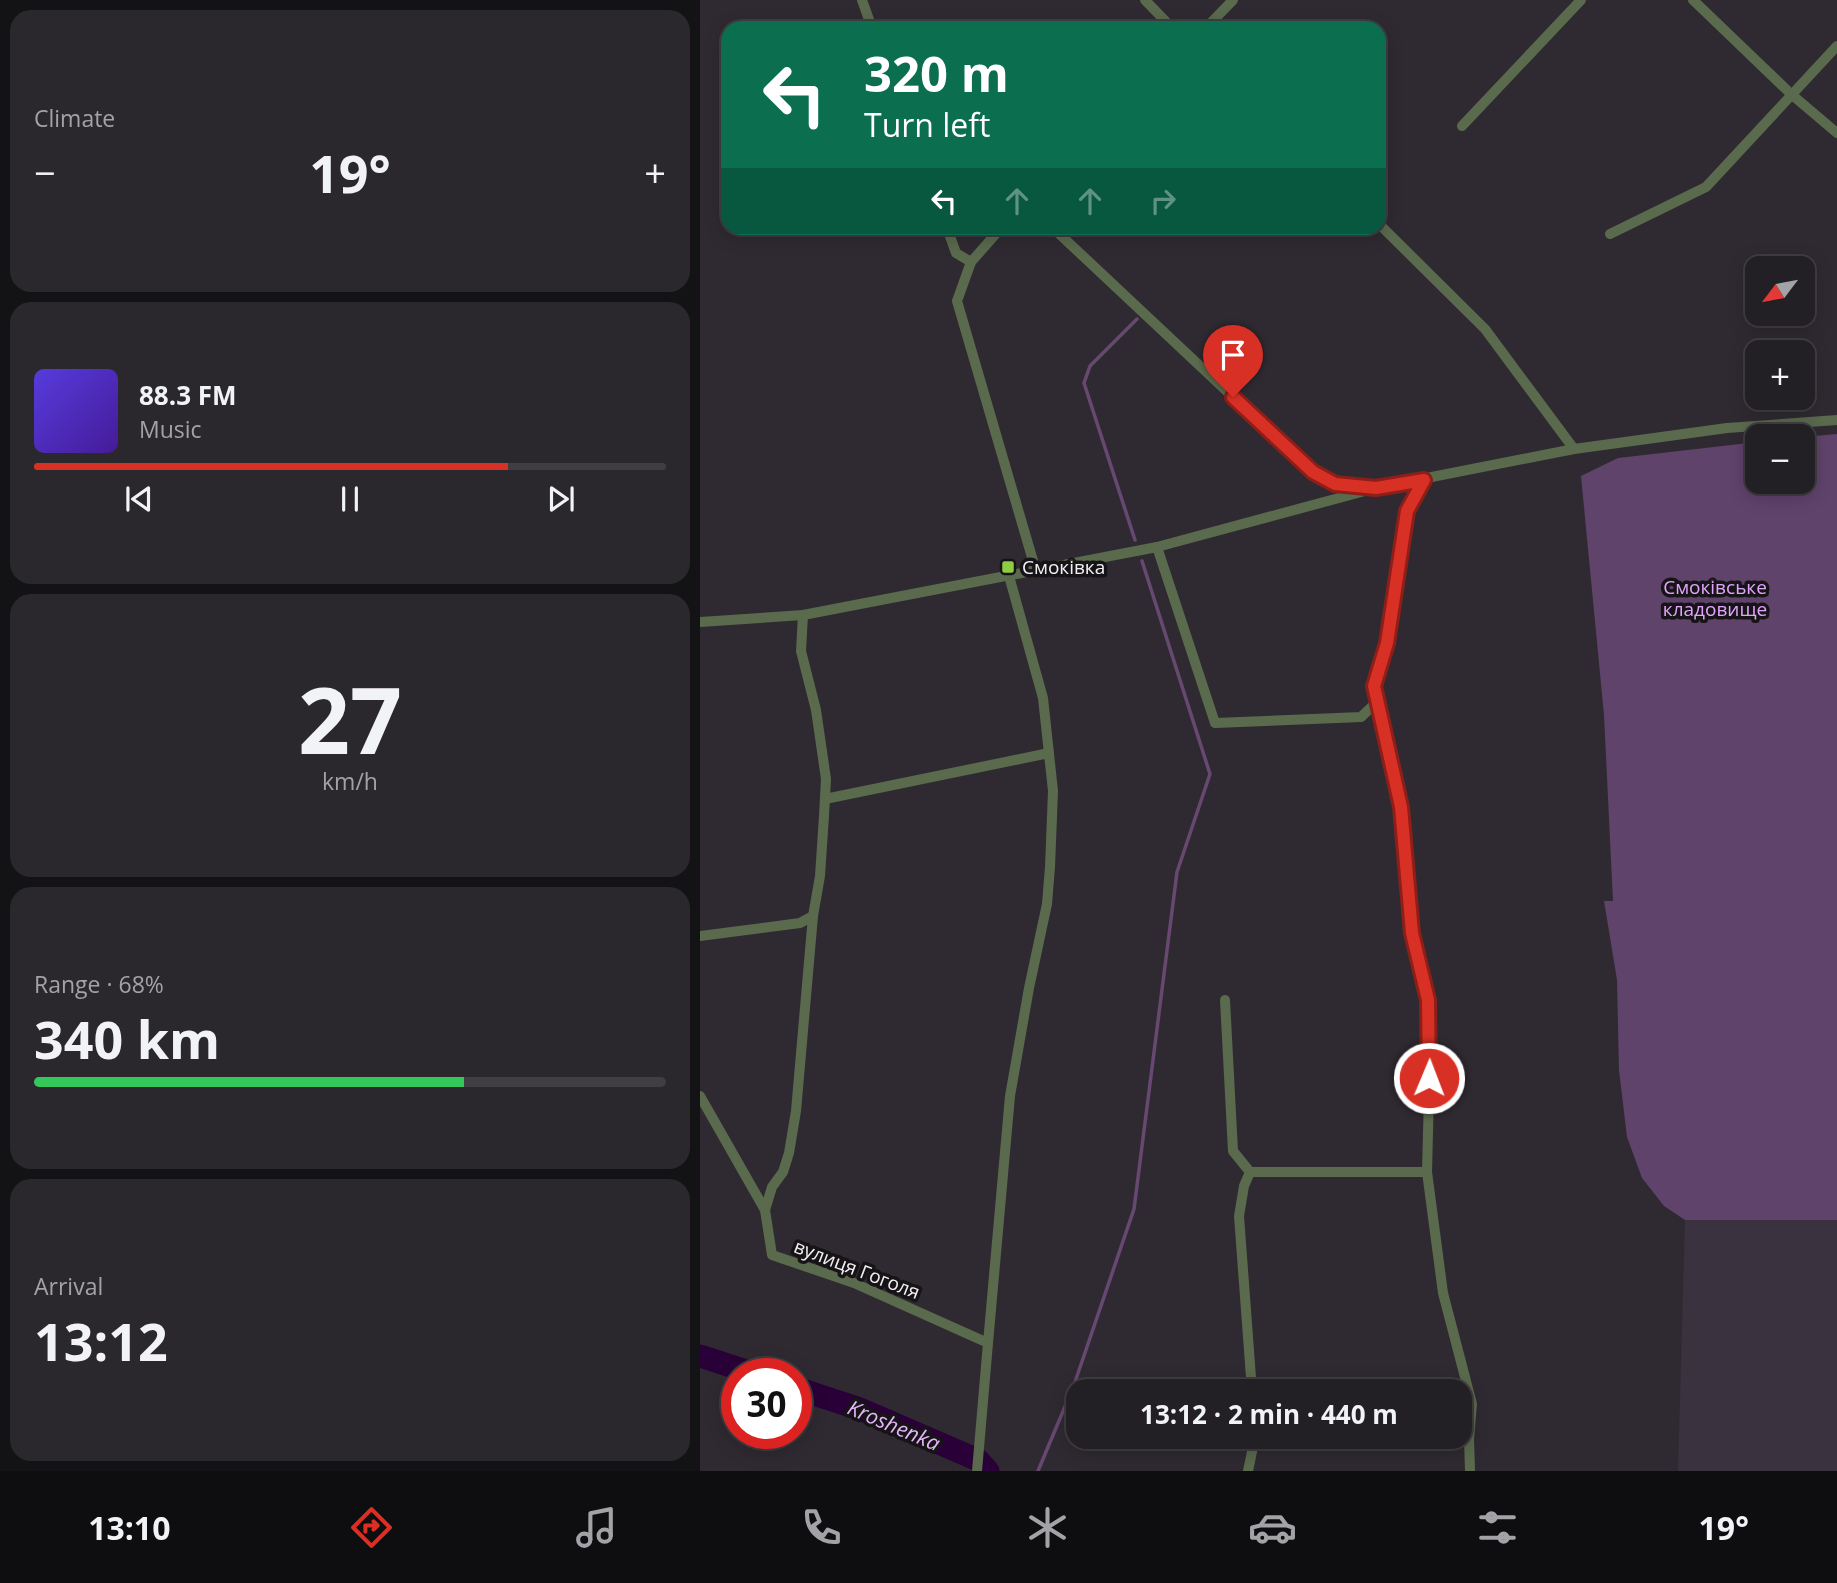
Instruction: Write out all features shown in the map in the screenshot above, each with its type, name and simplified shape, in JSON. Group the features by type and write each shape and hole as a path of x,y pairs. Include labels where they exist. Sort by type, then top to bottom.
{"street":[{"path":"862,0 870,21"},
{"path":"1145,0 1165,21"},
{"path":"1213,21 1233,0"},
{"path":"1462,126 1581,0"},
{"path":"1693,0 1837,134"},
{"path":"1610,234 1706,187 1837,46"},
{"path":"1386,231 1485,329 1574,449"},
{"path":"950,235 956,253 971,262"},
{"path":"995,235 971,262 957,301 1036,571"},
{"path":"1060,235 1313,472 1335,484 1376,488"},
{"path":"700,622 803,615 1036,571 1157,547 1376,488 1574,449 1727,428 1837,420"},
{"path":"1424,480 1407,511 1387,643 1374,686 1401,807 1412,933 1428,1000 1430,1054 1427,1172 1443,1293 1472,1404 1470,1471"},
{"path":"1157,547 1215,723 1361,717 1378,701"},
{"path":"977,1471 1010,1096 1047,904 1053,791 1043,698 1009,576"},
{"path":"765,1210 772,1187 783,1172 789,1153 796,1111 813,916 820,876 825,799 826,779 816,710 802,650 803,615"},
{"path":"825,799 1049,753"},
{"path":"700,936 800,923 813,916"},
{"path":"1225,1000 1233,1152 1250,1172 1427,1172"},
{"name":"вулиця Гоголя","path":"700,1096 765,1210 772,1255 854,1283 988,1343"},
{"path":"1250,1172 1244,1186 1239,1216 1251,1379"},
{"path":"1248,1471 1253,1449"}],"shaded area":[{"path":"1685,1220 1837,1220 1837,1471 1678,1471"}],"green space":[{"name":"Смоківське кладовище","path":"1837,434 1837,1220 1685,1220 1664,1206 1642,1178 1627,1137 1619,1070 1617,980 1604,901 1613,901 1604,715 1581,476 1618,458 1745,443 1745,494 1815,494 1815,436"}],"waterway":[{"path":"1135,540 1084,383 1090,366 1137,319"},
{"path":"1038,1471 1074,1385 1134,1209 1177,872 1210,774 1142,561"},
{"name":"Kroshenka","path":"700,1356 721,1363"},
{"name":"Kroshenka","path":"812,1393 860,1409 978,1460 988,1471"}],"place":[{"name":"Смоківка","path":"1008,567"}],"route":[{"path":"1233,397 1313,472 1335,484 1376,488 1424,480 1407,511 1387,643 1374,686 1401,807 1412,933 1428,1000 1429,1078"}]}
